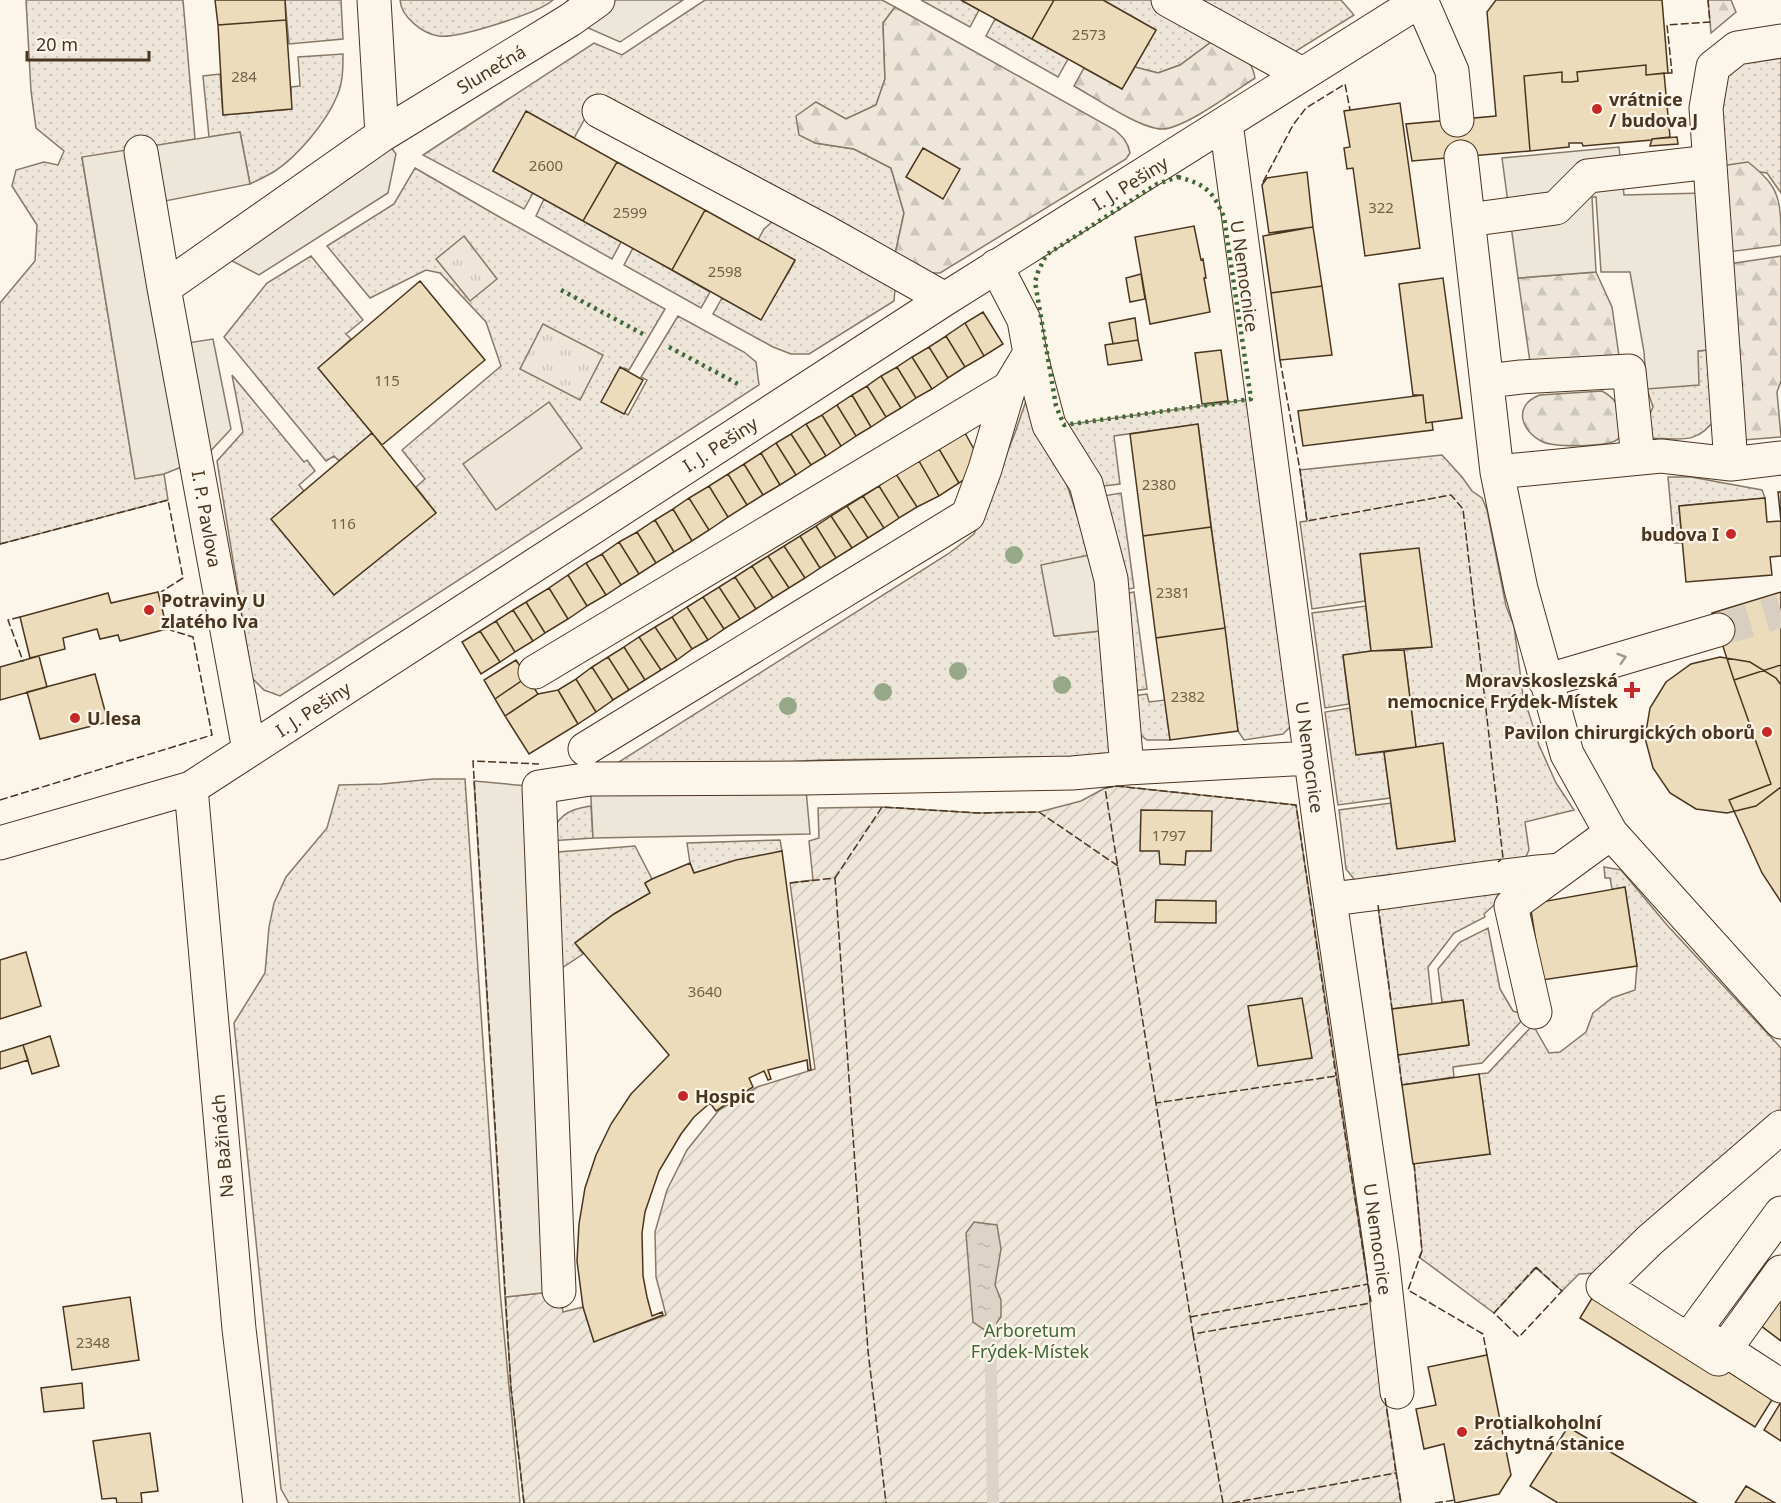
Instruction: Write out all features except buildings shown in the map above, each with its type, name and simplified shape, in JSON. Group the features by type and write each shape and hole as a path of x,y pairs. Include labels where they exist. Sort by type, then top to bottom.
{"street":[{"path":"164,288 382,135 374,0"},
{"name":"Slunečná","path":"382,135 570,20 598,0"},
{"path":"1168,0 1302,74"},
{"path":"1421,0 1452,71 1457,120"},
{"name":"I. J. Pešiny","path":"0,843 191,788 996,266 1421,0"},
{"path":"1731,464 1706,108 1713,67 1737,48 1781,41"},
{"path":"599,111 828,233 945,299"},
{"name":"U Nemocnice","path":"1226,123 1310,758 1382,1257 1397,1392"},
{"name":"I. P. Pavlova","path":"141,152 249,750"},
{"path":"1461,157 1497,472 1521,590 1545,681 1568,754 1611,833 1781,1022"},
{"path":"1468,220 1556,208 1587,176 1710,162"},
{"path":"996,266 1024,320 1030,353 1049,425 1086,484 1112,579 1127,768"},
{"path":"585,749 968,515 985,469 1009,388 1030,353"},
{"path":"1487,381 1629,370 1638,458"},
{"path":"535,672 1009,388"},
{"path":"1497,472 1661,456 1731,464 1781,458"},
{"path":"1545,681 1718,630"},
{"path":"559,1291 538,787 590,779 1051,773 1310,758"},
{"name":"Na Bažinách","path":"191,788 238,1318 260,1503"},
{"path":"1535,1012 1511,906 1611,833"},
{"path":"1330,899 1526,872 1560,870"},
{"path":"1781,1127 1650,1240 1603,1286 1718,1359 1781,1272"},
{"path":"1695,1330 1781,1213"},
{"path":"1618,1276 1724,1350 1781,1386"}],"green space":[{"path":"26,0 183,0 195,139 82,158 135,478 164,474 168,500 0,544 0,303 35,261 37,225 12,186 16,170 44,162 58,165 64,151 36,128 31,91"},
{"path":"285,0 341,0 343,39 289,44"},
{"path":"400,0 553,0 532,12 498,24 439,36 426,32 414,24 404,13"},
{"path":"705,0 882,0 895,7 883,23 885,79 876,105 846,119 816,103 815,143 854,149 891,168 904,213 894,259 833,222 611,99 596,99 574,138 526,112 493,171 533,193 524,209 423,155 594,43 622,55"},
{"path":"921,0 961,0 979,10 970,27"},
{"path":"1106,0 1152,0 1218,37 1180,65 1158,73 1135,67 1156,30"},
{"path":"1187,0 1341,0 1354,15 1293,53"},
{"path":"1708,0 1731,0 1736,12 1711,33"},
{"path":"895,7 1115,130 1125,140 1130,153 1126,159 940,273 925,273 894,259 904,213 891,168 854,149 815,143 799,135 796,116 816,102 846,119 876,105 885,79 883,23"},
{"path":"995,19 1068,59 1058,77 986,36"},
{"path":"1218,37 1246,59 1255,78 1183,123 1162,129 1153,128 1117,112 1074,86 1084,68 1122,89 1135,67 1158,73 1180,65"},
{"path":"1781,48 1781,193 1767,173 1721,166 1720,72"},
{"path":"343,54 339,91 319,127 284,164 250,184 240,132 209,137 203,76 220,74 223,115 291,109 291,87 300,86 298,57"},
{"path":"1748,162 1767,180 1777,196 1781,245 1728,252 1721,166"},
{"path":"415,168 665,309 629,370 624,368 605,402 628,415 647,380 641,377 678,316 744,352 756,362 759,385 280,696 264,690 252,678 217,461 243,432 232,375 304,462 307,460 315,471 299,485 304,491 272,519 334,595 436,513 416,487 425,479 402,450 501,366 486,322 440,273 426,270 370,298 327,246 394,204"},
{"path":"544,199 621,242 612,259 536,216"},
{"path":"773,221 791,224 895,289 894,301 809,354 791,354 773,347 713,314 722,298 761,319 795,261 758,240 764,229"},
{"path":"464,236 497,279 470,301 436,259"},
{"path":"633,248 710,292 701,308 624,265"},
{"path":"311,256 363,320 346,334 351,339 319,368 372,433 339,461 334,456 326,461 224,337 267,283"},
{"path":"1781,256 1781,381 1777,392 1781,437 1744,440 1729,264"},
{"path":"1596,272 1612,307 1619,356 1530,362 1518,278"},
{"path":"543,324 603,355 580,400 520,369"},
{"path":"1707,350 1716,417 1703,432 1695,436 1679,439 1650,438 1644,428 1653,407 1647,389 1698,351"},
{"path":"1602,391 1610,396 1618,406 1621,434 1614,441 1582,446 1549,444 1535,438 1525,425 1523,412 1526,405 1531,399 1540,395"},
{"path":"1028,395 1068,488 1090,555 1055,636 1100,631 1116,756 821,760 611,767 948,554 974,534"},
{"path":"1251,399 1291,726 1283,734 1244,740 1238,731 1198,424 1114,436 1120,484 1095,487 1064,425"},
{"path":"549,402 582,448 496,510 463,464"},
{"path":"1442,455 1472,491 1482,498 1487,510 1506,606 1514,626 1523,695 1539,745 1556,783 1574,810 1525,822 1529,850 1524,861 1365,887 1346,869 1339,810 1391,803 1397,848 1455,841 1443,743 1416,747 1404,650 1431,647 1361,554 1365,601 1312,609 1300,522 1307,521 1300,470"},
{"path":"1668,477 1691,477 1762,490 1765,498 1679,506 1682,543 1674,543"},
{"path":"1121,493 1134,588 1124,590 1097,497"},
{"path":"1134,592 1147,689 1132,691 1124,594"},
{"path":"1366,606 1371,651 1343,656 1349,704 1325,708 1312,613"},
{"path":"1147,694 1149,702 1165,700 1170,740 1147,740 1138,733 1133,696"},
{"path":"1350,708 1357,755 1384,752 1390,798 1338,805 1325,712"},
{"path":"465,779 500,1291 520,1503 289,1503 281,1489 234,1023 265,973 269,927 274,903 286,877 327,828 339,785"},
{"name":"Arboretum Frýdek-Místek","path":"1116,786 1296,805 1401,1503 524,1503 511,1388 505,1297 559,1291 563,1312 583,1307 594,1341 666,1315 656,1277 655,1232 667,1190 687,1150 719,1110 757,1087 815,1069 790,883 813,880 809,841 819,838 818,808 882,807 978,813 1039,812 1081,801 1105,788"},
{"path":"591,806 593,838 549,841 559,820 575,809"},
{"path":"780,840 782,851 694,873 687,843"},
{"path":"635,846 652,879 645,883 650,893 614,914 575,943 583,954 562,968 558,852"},
{"path":"1604,867 1621,870 1667,925 1781,1048 1781,1127 1616,1272 1579,1274 1562,1291 1536,1268 1494,1313 1419,1257 1422,1251 1414,1163 1490,1154 1479,1074 1488,1073 1533,1025 1549,1053 1560,1052 1586,1032 1593,1013 1612,998 1635,990 1637,966 1625,887 1612,889 1610,878 1605,878"},
{"path":"1520,882 1484,914 1485,917 1454,933 1428,967 1432,1004 1392,1009 1377,900"},
{"path":"1488,928 1500,989 1513,1011 1527,1015 1482,1063 1453,1067 1454,1077 1402,1085 1398,1055 1469,1045 1463,1000 1442,1002 1438,969 1460,942"}],"shaded area":[{"path":"568,0 683,0 620,42 570,20 565,4"},
{"path":"240,132 250,184 150,204 175,345 213,339 231,429 204,458 164,474 135,479 82,157"},
{"path":"382,135 396,154 388,193 259,275 215,252"},
{"path":"1619,147 1624,195 1704,193 1708,350 1698,351 1699,385 1647,389 1644,352 1630,272 1601,272 1596,197 1592,197 1596,272 1518,278 1502,158"},
{"path":"1104,552 1100,631 1054,636 1041,565"},
{"path":"805,778 810,834 593,838 590,779"},
{"path":"474,781 539,787 559,1291 505,1297"}],"water":[{"path":"974,1222 997,1225 1001,1249 995,1285 1001,1300 1001,1317 991,1330 986,1331 973,1322 966,1233"}],"waterway":[{"path":"990,1315 993,1503"}],"tunnel":[{"path":"1718,630 1781,611"}],"hedge":[{"path":"1178,177 1207,190 1224,217 1251,399 1064,425 1056,406 1035,282 1038,272 1046,255 1157,184 1178,177"},
{"path":"561,290 643,334"},
{"path":"669,347 738,384"}],"fence":[{"path":"1668,73 1672,73 1667,25 1710,22 1708,0"},
{"path":"1263,182 1293,125 1306,108 1345,84 1350,110"},
{"path":"1280,360 1307,521 1451,495 1463,509 1503,858 1498,862"},
{"path":"0,544 168,500 183,578 161,592"},
{"path":"20,617 8,620 23,661 20,661"},
{"path":"0,800 212,735 193,637 170,630"},
{"path":"524,1503 511,1388 473,761 539,764"},
{"path":"1156,1103 1105,788 1116,786 1296,805 1336,1076"},
{"path":"835,878 882,807 978,813 1039,812 1118,866"},
{"path":"790,883 835,878 868,1351 886,1503"},
{"path":"1378,905 1392,1009"},
{"path":"1398,1055 1402,1085"},
{"path":"1193,1334 1156,1103 1336,1076 1371,1302"},
{"path":"1414,1163 1422,1251 1408,1290 1483,1334 1487,1355"},
{"path":"1536,1267 1562,1291 1519,1337 1494,1313 1536,1267"},
{"path":"1190,1317 1368,1284"},
{"path":"1223,1503 1193,1334 1371,1303"},
{"path":"1385,1398 1396,1473"},
{"path":"1232,1503 1396,1473 1401,1503"},
{"path":"1435,1503 1455,1500"}],"place":[{"name":"vrátnice / budova J","path":"1597,109"},
{"name":"budova I","path":"1731,534"},
{"name":"Potraviny U zlatého lva","path":"149,610"},
{"name":"Moravskoslezská nemocnice Frýdek-Místek","path":"1632,690"},
{"name":"U lesa","path":"75,718"},
{"name":"Pavilon chirurgických oborů","path":"1767,732"},
{"name":"Hospic","path":"683,1096"},
{"name":"Protialkoholní záchytná stanice","path":"1462,1432"}]}
